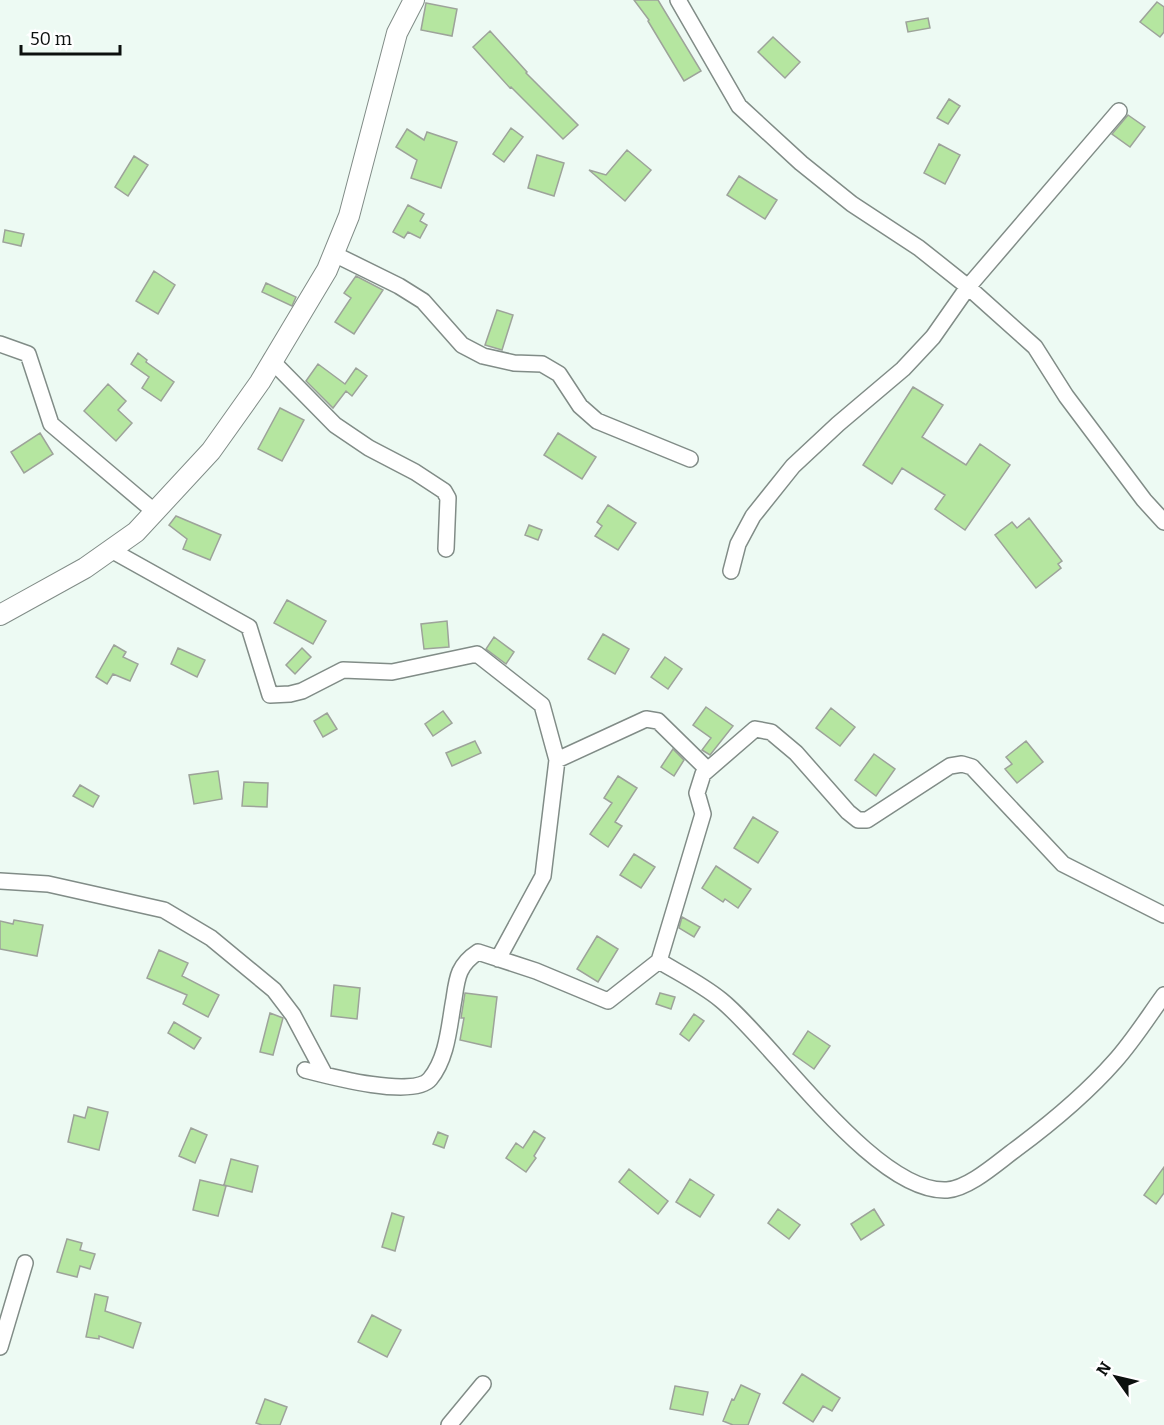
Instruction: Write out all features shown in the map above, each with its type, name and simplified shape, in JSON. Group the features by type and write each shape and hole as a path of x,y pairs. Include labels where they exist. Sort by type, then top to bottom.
{"street":[{"path":"0,615 85,568 136,532 211,451 260,382 271,360 300,318 327,270 350,216 397,33 414,0"},
{"path":"678,0 739,106 852,204 919,248 968,287 1035,347 1066,396 1144,500 1164,522"},
{"path":"731,571 738,544 753,516 793,466 903,369 933,337 968,287 1119,111"},
{"path":"334,254 399,286 423,301 462,345 483,356 514,363 542,364 559,374 580,406 597,421 690,459"},
{"path":"0,344 28,354 51,424 155,512"},
{"path":"271,360 342,431 444,491 448,498 446,549"},
{"path":"111,549 249,627 270,694 290,694 302,691 343,670 392,672 477,654 542,705 557,760 543,876 498,959"},
{"path":"557,760 646,719 658,721 707,769"},
{"path":"305,1070 325,1076 387,1087 414,1087 430,1080 445,1052 458,972 477,952 536,971 608,1000 659,961 703,813 697,793 703,774 755,729 771,732 796,753 848,812 858,820 867,820 950,766 962,764 972,767 1064,864 1164,915"},
{"path":"0,881 48,884 164,910 211,938 274,990 293,1015 325,1076"},
{"path":"659,961 720,999 844,1131 886,1166 909,1180 947,1190 971,1181 1033,1136 1074,1102 1115,1061 1164,995"},
{"path":"0,1347 26,1263"},
{"path":"449,1425 483,1384"}],"building":[{"path":"634,0 658,0 701,71 684,81 649,20"},
{"path":"1157,2 1164,7 1164,32 1160,37 1140,22"},
{"path":"426,3 457,9 452,36 421,30"},
{"path":"928,18 930,28 908,32 906,22"},
{"path":"490,31 526,73 578,125 563,139 510,88 473,47"},
{"path":"773,37 800,62 785,78 758,52"},
{"path":"949,99 960,106 948,124 937,118"},
{"path":"1128,115 1145,127 1130,147 1112,134"},
{"path":"511,128 523,137 504,162 493,154"},
{"path":"407,129 424,140 427,132 457,142 441,188 411,178 417,160 396,147"},
{"path":"939,144 960,155 945,184 924,173"},
{"path":"627,150 651,170 625,201 589,170 606,175"},
{"path":"537,155 564,163 554,196 528,188"},
{"path":"134,156 148,165 128,196 115,187"},
{"path":"739,176 777,200 765,219 727,195"},
{"path":"408,205 424,214 420,221 427,225 420,238 408,232 404,238 393,232"},
{"path":"5,230 24,234 21,246 3,242"},
{"path":"154,271 175,285 158,314 136,301"},
{"path":"356,276 383,290 354,334 335,322 351,298 344,293"},
{"path":"266,283 296,297 292,306 262,292"},
{"path":"497,310 513,315 502,350 485,345"},
{"path":"138,353 147,360 146,362 174,382 161,401 142,388 149,377 131,364"},
{"path":"318,364 345,384 356,368 367,376 352,396 346,391 333,408 306,381"},
{"path":"108,384 126,401 118,410 132,423 116,441 84,411"},
{"path":"913,387 943,405 922,437 966,465 980,444 1010,465 965,530 935,509 945,495 902,468 892,484 863,465"},
{"path":"280,408 304,420 282,461 258,449"},
{"path":"40,433 53,454 24,473 11,452"},
{"path":"558,433 596,457 582,479 544,455"},
{"path":"608,505 636,523 618,550 595,536 602,526 597,522"},
{"path":"176,516 221,535 210,560 183,549 187,539 169,525"},
{"path":"1029,518 1062,561 1058,564 1061,568 1036,588 995,535 1012,522 1017,528"},
{"path":"529,525 542,530 538,540 525,535"},
{"path":"287,600 326,621 313,644 274,623"},
{"path":"447,621 449,647 424,649 421,624"},
{"path":"603,634 629,649 615,674 588,659"},
{"path":"494,637 514,652 506,664 486,649"},
{"path":"114,645 126,652 123,657 138,664 130,681 113,674 107,684 96,677"},
{"path":"178,648 205,660 197,677 171,664"},
{"path":"302,648 311,657 295,674 286,665"},
{"path":"665,657 682,669 668,689 651,677"},
{"path":"706,707 733,726 710,755 702,750 711,738 693,725"},
{"path":"831,708 855,727 840,746 816,728"},
{"path":"443,711 452,723 433,736 425,724"},
{"path":"327,713 337,729 323,737 314,721"},
{"path":"475,741 481,753 452,766 446,753"},
{"path":"1026,741 1043,762 1017,783 1005,769 1012,764 1006,757"},
{"path":"673,749 684,760 674,776 661,767"},
{"path":"874,754 895,769 876,796 855,780"},
{"path":"218,771 222,799 194,804 189,775"},
{"path":"618,776 637,788 615,822 622,826 608,847 590,834 612,803 604,798"},
{"path":"244,782 268,783 267,807 242,806"},
{"path":"80,785 99,796 93,807 73,796"},
{"path":"753,817 778,832 758,863 734,848"},
{"path":"634,854 655,867 641,888 620,875"},
{"path":"716,866 751,889 738,908 725,899 723,902 702,888"},
{"path":"682,917 700,927 694,937 679,928"},
{"path":"14,920 43,925 37,956 0,949 0,921 13,924"},
{"path":"597,936 618,949 598,982 577,969"},
{"path":"159,950 188,963 182,976 219,995 208,1017 183,1004 187,995 147,978"},
{"path":"334,985 360,988 357,1019 331,1016"},
{"path":"465,993 497,997 491,1047 460,1040"},
{"path":"660,993 675,997 671,1009 656,1004"},
{"path":"270,1013 283,1018 273,1055 260,1052"},
{"path":"694,1014 704,1021 689,1041 680,1034"},
{"path":"174,1022 201,1038 194,1049 168,1033"},
{"path":"808,1031 830,1046 814,1069 793,1054"},
{"path":"88,1107 108,1112 99,1150 68,1142 74,1115 85,1118"},
{"path":"191,1128 207,1135 195,1163 179,1156"},
{"path":"534,1131 545,1138 534,1156 536,1158 526,1172 506,1158 516,1143 523,1148"},
{"path":"438,1132 448,1136 444,1148 433,1144"},
{"path":"231,1159 258,1166 252,1192 224,1185"},
{"path":"1164,1167 1164,1193 1156,1204 1144,1195"},
{"path":"629,1169 668,1201 658,1214 619,1182"},
{"path":"690,1179 714,1195 700,1217 676,1202"},
{"path":"200,1180 226,1186 218,1216 193,1210"},
{"path":"778,1209 800,1225 789,1239 768,1223"},
{"path":"874,1209 884,1225 861,1240 851,1224"},
{"path":"392,1213 404,1217 395,1251 382,1247"},
{"path":"67,1239 82,1243 80,1250 95,1254 90,1269 80,1266 77,1277 57,1272"},
{"path":"95,1294 108,1297 105,1311 141,1323 133,1348 99,1336 99,1339 86,1337"},
{"path":"372,1315 401,1330 387,1357 358,1342"},
{"path":"802,1374 840,1398 832,1411 823,1406 813,1422 783,1403"},
{"path":"741,1385 760,1394 748,1425 733,1425 723,1421"},
{"path":"675,1386 708,1392 703,1415 670,1409"},
{"path":"265,1399 287,1407 280,1425 256,1423"}]}
